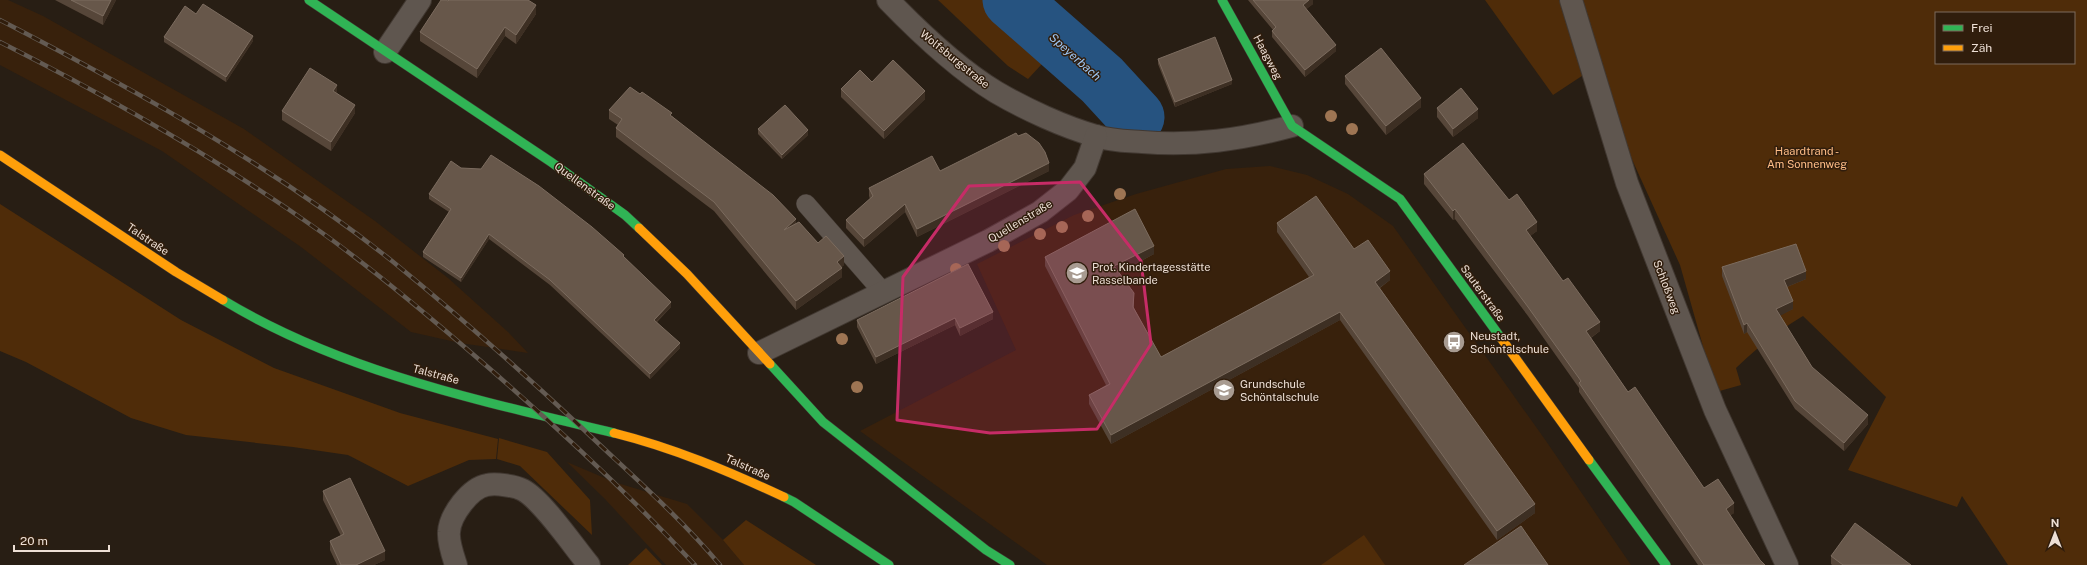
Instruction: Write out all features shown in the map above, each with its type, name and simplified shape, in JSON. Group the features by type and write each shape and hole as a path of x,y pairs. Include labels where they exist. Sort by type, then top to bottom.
{"street":[{"name":"Quellenstraße","path":"309,0 551,162 625,215 687,274 823,422 986,550 1010,565"},
{"path":"385,52 420,0"},
{"name":"Wolfsburgstraße","path":"888,0 948,56 996,92 1047,117 1096,136"},
{"name":"Haagweg","path":"1222,0 1292,126"},
{"name":"Schloßweg","path":"1571,0 1628,183 1715,410 1787,565"},
{"path":"1096,136 1114,140 1176,145 1225,141 1292,126"},
{"name":"Sauterstraße","path":"1292,126 1400,199 1666,565"},
{"name":"Quellenstraße","path":"759,353 882,291 988,241 1040,212 1068,190 1085,168 1096,136"},
{"name":"Talstraße","path":"0,155 176,272 236,308 292,336 378,371 539,415 650,442 720,467 794,502 889,565"},
{"path":"456,565 449,533 453,517 469,496 487,485 504,485 523,490 538,502 589,565"}],"lane":[{"path":"806,204 882,291"}],"highlighted area":[{"path":"1080,182 1141,261 1151,344 1097,429 990,433 897,420 903,277 969,186"}],"shaded area":[{"path":"0,0 8,0 43,16 244,129 375,221 448,278 508,332 528,353 460,343 411,332 301,247 162,151 0,65"},
{"name":"Grundschule Schöntalschule","path":"1270,166 1307,175 1348,194 1393,226 1546,441 1631,565 1047,565 860,431 1016,350 977,264 1074,215 1136,194 1226,169"},
{"path":"567,462 614,482 687,504 723,540 744,565 666,565 605,499"}],"green space":[{"path":"938,0 994,0 1054,51 1028,79 1008,66"},
{"name":"Haardtrand - Am Sonnenweg","path":"1485,0 2087,0 2087,565 2008,565 1962,496 1957,507 1848,470 1886,397 1803,316 1768,340 1736,368 1741,385 1716,392 1680,265 1630,155 1597,66 1553,95"},
{"path":"0,204 181,320 274,368 400,413 498,439 496,459 469,460 408,486 348,455 293,447 186,435 131,418 26,362 0,351"},
{"path":"499,438 547,452 590,500 592,535 520,466 497,459"},
{"path":"746,520 816,565 744,565 723,540"},
{"path":"1364,535 1385,565 1321,565"},
{"path":"646,548 662,565 628,565"}],"building":[{"path":"71,0 111,0 103,16"},
{"path":"441,0 528,0 536,5 516,35 505,27 477,69 420,32"},
{"path":"1253,0 1309,0 1303,5 1336,45 1305,70 1272,31 1276,27"},
{"path":"203,4 253,36 226,77 164,37 185,6 196,14"},
{"path":"1215,37 1232,80 1175,102 1158,59"},
{"path":"1381,48 1421,98 1386,126 1345,76"},
{"path":"893,60 925,91 884,131 841,89 860,70 872,82"},
{"path":"310,68 337,85 333,91 355,105 331,142 282,111"},
{"path":"630,87 640,94 642,92 672,113 670,115 773,195 796,219 784,230 799,222 818,243 826,236 844,256 837,262 842,268 796,301 714,202 616,128 622,119 609,110"},
{"path":"1461,88 1478,109 1453,129 1437,108"},
{"path":"785,105 808,130 782,155 758,129"},
{"path":"1016,133 1018,136 1026,133 1039,143 1045,152 1049,163 917,229 905,204 864,239 846,220 873,196 869,188 932,156 940,171"},
{"path":"1463,143 1509,200 1517,194 1537,222 1526,230 1563,281 1568,278 1600,322 1586,331 1628,392 1635,387 1704,488 1718,479 1734,503 1726,509 1760,560 1765,565 1704,565 1579,383 1581,381 1455,209 1453,211 1424,174"},
{"path":"491,155 539,186 592,227 624,255 623,256 671,302 654,320 680,343 650,374 550,280 489,234 461,278 423,252 451,209 429,194 451,161 461,168 481,169"},
{"path":"1316,196 1354,249 1368,240 1390,271 1375,282 1535,504 1497,531 1340,312 1111,435 1089,395 1110,384 1045,257 1135,209 1154,246 1114,266 1134,293 1133,307 1161,357 1314,275 1277,223"},
{"path":"1796,244 1806,271 1784,280 1793,301 1776,309 1812,367 1868,415 1844,443 1795,401 1747,323 1744,325 1722,267"},
{"path":"968,264 993,312 960,328 955,318 876,357 857,320"},
{"path":"350,478 385,551 356,565 341,565 330,541 344,534 323,491"},
{"path":"1855,523 1911,565 1843,565 1831,556"},
{"path":"1521,526 1548,565 1464,565"}],"waterway":[{"name":"Speyerbach","path":"1011,0 1102,80 1136,117"}],"railway":[{"path":"0,20 152,102 202,131 300,193 347,226 416,281 535,384 670,511 720,565"},
{"path":"0,42 83,85 164,131 283,205 342,247 423,312 537,411 618,486 695,565"}],"traffic: fast":[{"path":"309,0 551,162 625,215 639,228"},
{"path":"1222,0 1292,126 1400,199 1501,338"},
{"path":"223,300 269,325 316,347 413,382 514,409 614,433"},
{"path":"770,364 823,422 986,550 1010,565"},
{"path":"1589,460 1666,565"},
{"path":"784,497 794,502 889,565"}],"traffic: slow":[{"path":"0,155 176,272 223,300"},
{"path":"639,228 687,274 770,364"},
{"path":"1501,338 1589,460"},
{"path":"614,433 679,453 742,478 784,497"}],"place":[{"name":"Prot. Kindertagesstätte Rasselbande","path":"1077,273"},
{"name":"Neustadt, Schöntalschule","path":"1454,342"},
{"name":"Grundschule Schöntalschule","path":"1224,390"}]}
